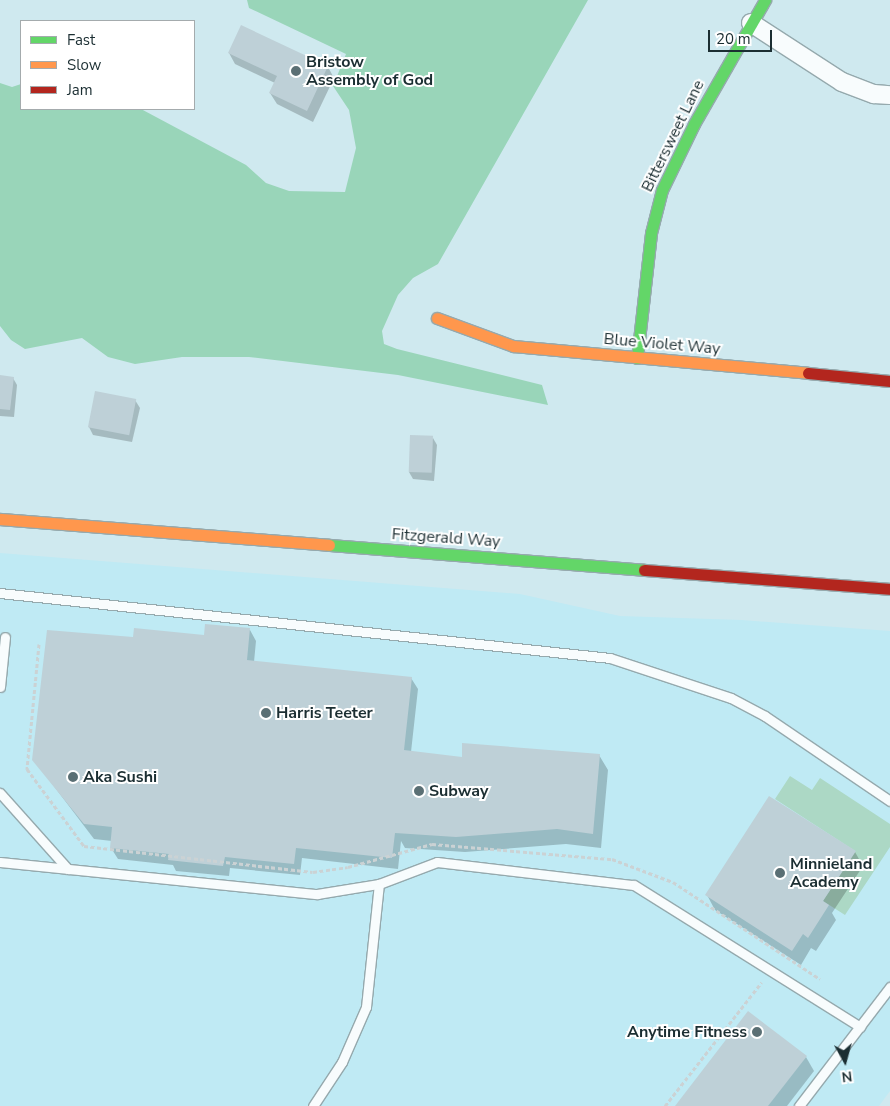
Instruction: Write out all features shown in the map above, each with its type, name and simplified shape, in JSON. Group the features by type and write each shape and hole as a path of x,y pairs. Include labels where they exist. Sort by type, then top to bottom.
{"street":[{"name":"Bittersweet Lane","path":"637,358 651,233 662,190 694,124 765,0"},
{"path":"751,24 842,82 874,94 890,96"},
{"name":"Blue Violet Way","path":"437,318 513,346 890,381"},
{"name":"Fitzgerald Way","path":"0,519 890,588"}],"lane":[{"path":"0,593 610,658 731,698 765,716 890,801"},
{"path":"0,687 5,637"},
{"path":"0,793 68,869"},
{"path":"0,862 317,894 380,884 437,862 634,885 860,1027"},
{"path":"313,1106 342,1062 366,1007 380,884"},
{"path":"799,1106 890,987"}],"path":[{"path":"39,644 27,769 84,846 313,872 348,867 432,844 612,859 673,882 820,979"},
{"path":"665,1106 784,954"}],"shaded area":[{"path":"0,553 520,594 620,616 742,620 890,631 890,1091 879,1106 0,1106"}],"green space":[{"path":"247,0 588,0 438,264 413,278 398,295 382,331 384,344 397,349 542,385 548,405 398,375 249,357 182,357 135,364 108,357 82,338 25,349 11,340 0,326 0,83 12,87 20,84 20,110 143,110 246,165 266,183 289,191 345,192 356,148 349,110 333,86 346,54 249,8"},
{"path":"790,776 812,790 820,778 890,824 890,847 845,915 823,901 855,851 775,799"}],"building":[{"name":"Bristow Assembly of God","path":"241,25 328,66 307,111 269,93 277,76 228,53"},
{"path":"0,375 14,377 10,410 0,409"},
{"path":"95,391 136,399 129,435 88,427"},
{"path":"410,435 433,436 432,473 409,472"},
{"name":"Harris Teeter","path":"205,624 250,628 247,660 412,677 404,750 462,757 462,743 600,754 593,834 557,829 456,837 395,833 392,858 296,848 294,864 225,857 223,866 168,860 169,854 110,848 112,827 84,824 32,760 47,630 133,637 134,628 204,635"},
{"name":"Minnieland Academy","path":"769,796 856,851 823,901 829,905 808,938 803,934 792,951 705,895"},
{"path":"748,1011 807,1056 768,1106 675,1106"}],"traffic: fast":[{"path":"637,358 651,233 662,190 694,124 765,0"},
{"path":"329,545 644,570"}],"traffic: slow":[{"path":"437,318 513,346 808,373"},
{"path":"0,519 329,545"}],"traffic: jam":[{"path":"808,373 890,381"},
{"path":"644,570 890,589"}],"place":[{"name":"Bristow Assembly of God","path":"296,71"},
{"name":"Harris Teeter","path":"266,713"},
{"name":"Aka Sushi","path":"73,777"},
{"name":"Subway","path":"419,791"},
{"name":"Minnieland Academy","path":"780,873"},
{"name":"Anytime Fitness","path":"757,1032"}]}
